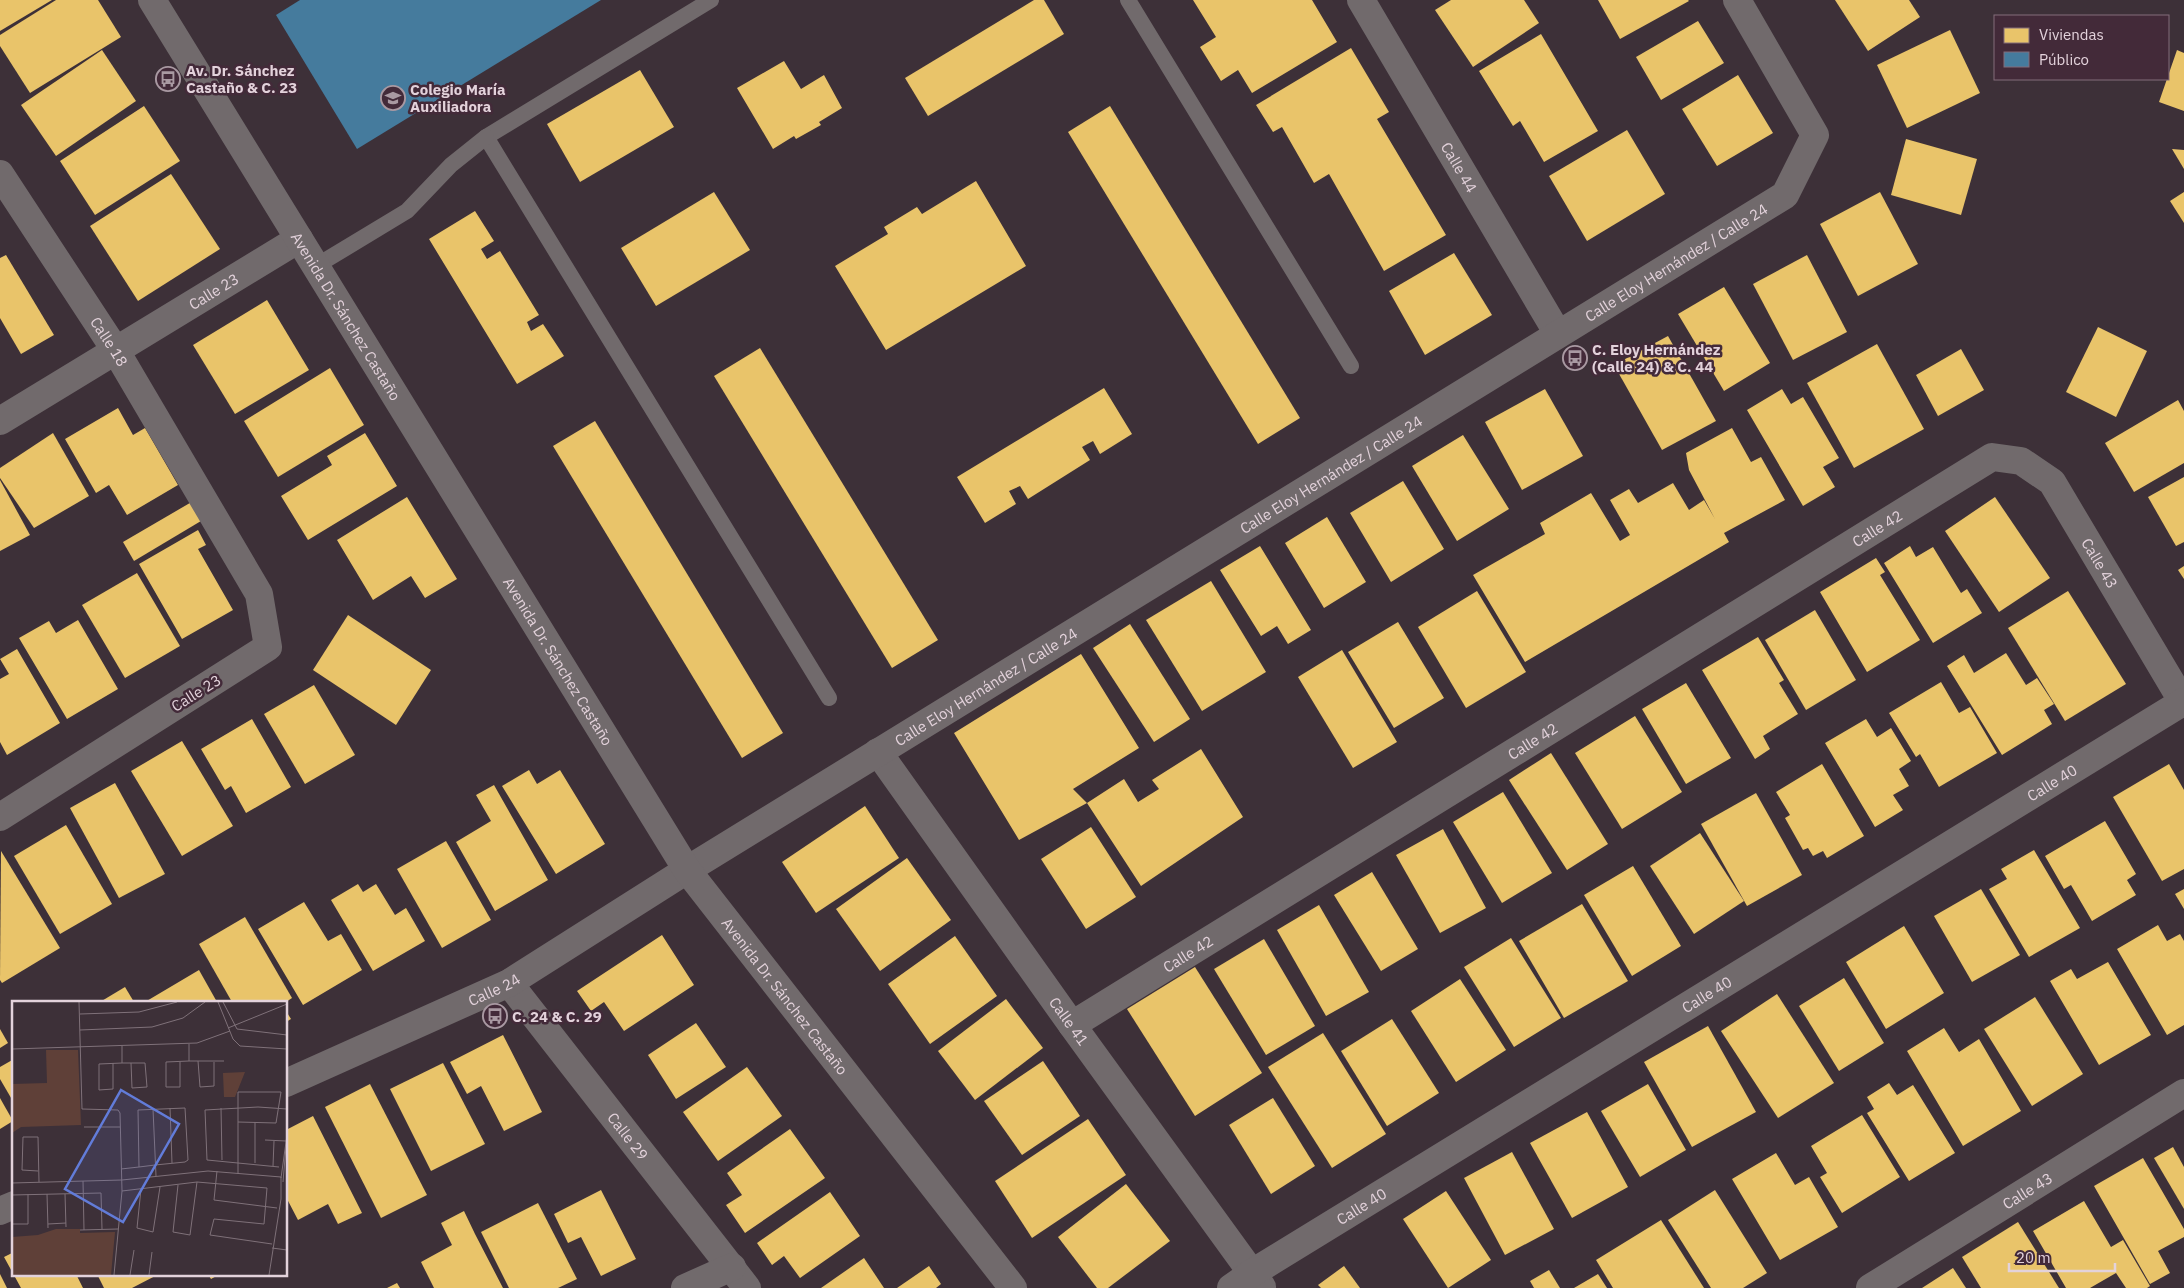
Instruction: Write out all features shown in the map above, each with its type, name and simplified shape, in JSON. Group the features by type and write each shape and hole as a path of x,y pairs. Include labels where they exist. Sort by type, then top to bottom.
{"street":[{"name":"Avenida Dr. Sánchez Castaño","path":"152,0 687,870 1013,1288"},
{"name":"Calle 44","path":"1362,0 1558,334"},
{"name":"Calle Eloy Hernández / Calle 24","path":"687,870 1785,195 1815,135 1737,0"},
{"name":"Calle 18","path":"0,174 116,351 212,514"},
{"name":"Calle 23","path":"0,421 299,239"},
{"name":"Calle 43","path":"1992,457 2021,461 2052,482 2183,703"},
{"name":"Calle 42","path":"1072,1025 1992,457"},
{"name":"Calle 23","path":"0,817 268,647 259,594 212,514"},
{"name":"Calle 40","path":"1249,1283 2183,703"},
{"name":"Calle 41","path":"878,752 1072,1025 1249,1283"},
{"name":"Calle 24","path":"288,1082 509,983 687,870"},
{"name":"Calle 29","path":"509,983 739,1278"},
{"name":"Calle 43","path":"1870,1288 2184,1093"},
{"path":"0,1211 12,1206"},
{"path":"686,1288 739,1278"}],"lane":[{"path":"316,266 407,211 451,165 486,137 711,0"},
{"path":"1128,0 1351,366"},
{"path":"486,137 828,698"}],"building: Viviendas":[{"path":"0,0 52,0 0,31"},
{"path":"56,0 98,0 121,37 30,93 0,46 0,35"},
{"path":"1034,0 1044,0 1064,34 928,116 905,78"},
{"path":"1193,0 1312,0 1337,42 1252,93 1238,70 1221,81 1200,47 1216,37"},
{"path":"1451,0 1524,0 1539,23 1473,67 1435,10"},
{"path":"1598,0 1688,0 1689,1 1620,39"},
{"path":"1835,0 1909,0 1920,17 1868,51"},
{"path":"1698,21 1724,63 1661,100 1636,57"},
{"path":"1950,30 1980,93 1907,128 1877,65"},
{"path":"1541,34 1598,131 1544,162 1520,121 1513,126 1479,71"},
{"path":"1351,48 1389,112 1377,119 1446,235 1384,271 1329,174 1314,183 1282,127 1273,132 1256,105"},
{"path":"102,50 136,101 56,156 21,105"},
{"path":"2177,50 2184,53 2184,111 2159,102 2167,80 2169,80 2169,73"},
{"path":"784,61 801,89 824,75 842,108 819,122 821,125 796,139 794,136 773,149 737,88"},
{"path":"640,70 674,127 580,182 547,124"},
{"path":"1738,75 1773,133 1717,166 1682,109"},
{"path":"144,106 180,161 95,215 60,161"},
{"path":"1110,106 1300,418 1258,444 1068,132"},
{"path":"1627,130 1665,194 1587,241 1549,176"},
{"path":"1906,139 1977,159 1961,215 1891,195"},
{"path":"2172,149 2184,150 2184,169"},
{"path":"171,174 220,249 138,301 90,226"},
{"path":"976,181 1026,266 886,350 835,266 888,234 884,227 917,207 922,214"},
{"path":"714,192 750,250 656,306 621,248"},
{"path":"1880,192 1918,264 1858,296 1820,224"},
{"path":"2184,192 2184,223 2170,201"},
{"path":"475,211 494,241 481,249 487,259 500,251 539,315 527,322 531,331 543,324 564,356 517,384 429,239"},
{"path":"1454,253 1492,315 1425,355 1389,291"},
{"path":"6,255 54,335 21,354 0,318 0,258"},
{"path":"1807,255 1847,332 1793,360 1753,284"},
{"path":"1724,287 1770,363 1724,391 1678,314"},
{"path":"267,300 309,370 235,414 193,345"},
{"path":"2098,327 2147,351 2116,417 2066,392"},
{"path":"1668,336 1716,421 1662,450 1614,365"},
{"path":"1877,344 1924,429 1854,468 1807,383"},
{"path":"760,348 938,640 892,668 714,376"},
{"path":"1961,349 1984,390 1938,416 1916,375"},
{"path":"330,368 364,425 278,477 244,421"},
{"path":"1104,388 1132,434 1100,454 1093,441 1082,447 1090,460 1028,499 1020,486 1009,491 1016,504 985,523 957,477"},
{"path":"1545,389 1583,456 1522,490 1485,422"},
{"path":"1782,389 1791,404 1803,397 1839,458 1823,467 1835,487 1803,506 1747,410"},
{"path":"2178,400 2184,411 2184,463 2134,492 2105,443"},
{"path":"118,408 133,435 145,428 178,485 127,515 109,485 96,493 65,439"},
{"path":"595,421 783,733 742,758 553,446"},
{"path":"1732,428 1751,462 1761,457 1785,500 1724,533 1729,542 1525,662 1473,575 1545,534 1540,523 1591,493 1620,541 1630,535 1610,500 1629,489 1638,503 1673,483 1689,510 1704,500 1715,519 1689,470 1686,453"},
{"path":"53,433 89,496 34,528 0,478 0,468"},
{"path":"365,433 397,486 308,540 281,496 332,465 327,456"},
{"path":"1463,435 1509,509 1457,541 1412,466"},
{"path":"2184,477 2184,542 2176,546 2148,497"},
{"path":"0,480 30,535 0,551"},
{"path":"1403,481 1444,549 1391,582 1350,513"},
{"path":"407,497 457,579 425,598 411,576 373,600 337,540"},
{"path":"1995,497 2050,578 1999,612 1945,531"},
{"path":"195,500 206,518 134,561 123,542"},
{"path":"1327,517 1366,582 1324,608 1285,543"},
{"path":"198,530 206,545 198,549 233,610 182,639 139,564"},
{"path":"1260,546 1311,630 1288,644 1277,626 1261,636 1220,570"},
{"path":"1910,546 1916,557 1933,547 1961,593 1967,589 1982,613 1933,643 1884,563"},
{"path":"1876,558 1885,572 1880,575 1920,640 1867,672 1820,592"},
{"path":"2184,566 2184,579 2178,570"},
{"path":"137,573 180,646 125,678 82,605"},
{"path":"1211,581 1266,672 1202,711 1146,620"},
{"path":"1477,591 1526,672 1466,708 1418,627"},
{"path":"2068,591 2126,684 2065,721 2008,628"},
{"path":"1815,610 1856,680 1806,710 1765,640"},
{"path":"348,615 431,670 396,725 313,670"},
{"path":"78,620 118,689 67,719 19,638 49,621 56,633"},
{"path":"1398,622 1444,698 1394,728 1348,652"},
{"path":"1130,624 1190,719 1154,742 1093,648"},
{"path":"1758,637 1784,680 1779,683 1798,714 1763,736 1770,749 1755,759 1702,670"},
{"path":"17,649 60,723 7,755 0,742 0,679 9,674 0,659"},
{"path":"1342,650 1397,742 1353,768 1298,677"},
{"path":"2006,653 2026,685 2037,678 2054,704 2044,710 2052,724 2002,755 1947,666 1964,655 1974,673"},
{"path":"1081,654 1139,748 1073,789 1087,803 1019,840 954,733"},
{"path":"1941,682 1959,713 1970,707 1997,753 1939,787 1920,754 1916,757 1889,713"},
{"path":"1686,683 1731,758 1686,784 1642,709"},
{"path":"314,685 355,755 305,784 264,714"},
{"path":"1635,716 1682,792 1622,829 1575,753"},
{"path":"252,719 291,787 246,813 231,786 225,790 201,749"},
{"path":"1866,719 1877,737 1891,728 1911,761 1899,769 1909,786 1893,795 1903,810 1875,827 1825,743"},
{"path":"182,741 233,826 182,856 131,771"},
{"path":"1201,749 1243,817 1141,886 1087,803 1124,779 1138,802 1159,789 1152,780"},
{"path":"1551,753 1608,844 1567,870 1509,780"},
{"path":"1822,764 1864,836 1827,858 1823,851 1813,856 1808,848 1803,850 1785,818 1790,815 1776,792"},
{"path":"2169,764 2184,790 2184,869 2162,881 2113,797"},
{"path":"529,770 537,784 560,770 605,844 556,874 502,786"},
{"path":"115,783 165,874 119,898 70,808"},
{"path":"494,785 548,880 495,911 456,842 491,821 476,795"},
{"path":"1503,792 1552,873 1502,903 1453,822"},
{"path":"1756,793 1802,875 1747,906 1701,824"},
{"path":"865,806 899,858 816,913 782,862"},
{"path":"2105,821 2136,874 2127,880 2136,895 2092,921 2071,885 2064,889 2045,856"},
{"path":"66,825 112,904 60,934 14,856"},
{"path":"1091,827 1136,897 1086,929 1041,859"},
{"path":"1443,829 1486,908 1440,933 1396,855"},
{"path":"1700,833 1744,901 1694,934 1650,866"},
{"path":"446,841 491,920 442,948 397,869"},
{"path":"2034,850 2080,928 2029,957 1989,889 2007,879 2001,869"},
{"path":"1,851 60,948 2,983 0,980"},
{"path":"907,858 951,920 880,971 836,909"},
{"path":"1633,866 1681,946 1632,976 1584,895"},
{"path":"1372,872 1418,949 1381,971 1334,895"},
{"path":"358,884 363,892 376,884 395,915 406,908 425,941 373,971 331,900"},
{"path":"1981,889 2020,955 1972,982 1934,916"},
{"path":"2184,889 2184,909 2175,894"},
{"path":"304,902 328,941 341,934 362,970 303,1005 258,929"},
{"path":"1582,904 1628,981 1564,1018 1519,941"},
{"path":"1319,905 1369,992 1326,1016 1277,930"},
{"path":"245,917 292,998 288,1001 231,1001 199,944"},
{"path":"2158,925 2167,941 2180,934 2184,941 2184,1025 2167,1035 2117,949"},
{"path":"1904,926 1944,993 1886,1029 1846,962"},
{"path":"662,935 694,985 624,1031 604,1002 591,1011 577,991"},
{"path":"955,936 997,996 930,1044 888,984"},
{"path":"1511,938 1561,1018 1514,1047 1464,967"},
{"path":"1264,939 1315,1026 1266,1055 1214,969"},
{"path":"2108,962 2151,1035 2099,1065 2050,981 2071,969 2077,979"},
{"path":"1195,967 1262,1073 1195,1116 1127,1009"},
{"path":"199,970 216,1001 147,1001"},
{"path":"1844,978 1884,1043 1839,1071 1799,1006"},
{"path":"1460,979 1506,1050 1456,1082 1411,1011"},
{"path":"125,987 133,1001 102,1001"},
{"path":"1777,994 1834,1083 1778,1118 1721,1031"},
{"path":"2035,997 2083,1074 2032,1106 1984,1029"},
{"path":"1006,999 1043,1048 975,1100 938,1051"},
{"path":"1392,1019 1439,1093 1387,1126 1341,1051"},
{"path":"696,1023 726,1067 676,1099 648,1055"},
{"path":"1708,1026 1756,1112 1692,1147 1644,1062"},
{"path":"1944,1028 1959,1052 1979,1039 2021,1111 1963,1146 1907,1051"},
{"path":"0,1029 8,1043 0,1048"},
{"path":"1323,1033 1386,1134 1332,1168 1268,1067"},
{"path":"503,1035 542,1112 504,1131 481,1086 467,1094 450,1062"},
{"path":"12,1060 12,1100 0,1079 0,1067"},
{"path":"1043,1061 1080,1116 1022,1155 984,1101"},
{"path":"443,1063 485,1144 431,1171 390,1089"},
{"path":"747,1067 782,1116 718,1161 683,1112"},
{"path":"1889,1083 1897,1095 1913,1085 1955,1153 1909,1181 1867,1113 1874,1109 1867,1097"},
{"path":"370,1084 427,1195 381,1218 325,1107"},
{"path":"1648,1084 1686,1150 1640,1177 1601,1111"},
{"path":"0,1098 12,1122 0,1129"},
{"path":"1273,1098 1315,1166 1271,1194 1229,1125"},
{"path":"1587,1112 1628,1187 1572,1218 1530,1143"},
{"path":"1862,1115 1900,1177 1842,1213 1820,1177 1827,1173 1811,1146"},
{"path":"313,1116 362,1213 338,1224 328,1204 298,1220 288,1201 288,1129"},
{"path":"1088,1119 1126,1175 1032,1238 995,1181"},
{"path":"790,1129 825,1178 745,1233 726,1205 742,1195 727,1173"},
{"path":"2173,1147 2184,1167 2184,1209 2154,1158"},
{"path":"1512,1152 1554,1229 1505,1255 1464,1178"},
{"path":"1776,1153 1795,1185 1809,1177 1838,1227 1780,1260 1732,1179"},
{"path":"2143,1158 2184,1229 2184,1237 2158,1251 2170,1273 2150,1284 2094,1186"},
{"path":"1126,1184 1170,1241 1108,1288 1097,1288 1058,1237"},
{"path":"601,1190 636,1259 601,1276 581,1237 568,1243 554,1214"},
{"path":"1715,1190 1767,1273 1743,1288 1711,1288 1668,1220"},
{"path":"1446,1191 1491,1260 1448,1288 1403,1219"},
{"path":"830,1192 860,1236 800,1278 784,1256 772,1265 757,1243"},
{"path":"2084,1201 2111,1247 2123,1240 2150,1286 2147,1288 2126,1288 2116,1273 2090,1288 2066,1288 2033,1231"},
{"path":"538,1203 577,1279 558,1288 509,1288 481,1232"},
{"path":"464,1211 503,1288 434,1288 421,1262 452,1245 441,1223"},
{"path":"1661,1220 1704,1288 1613,1288 1596,1260"},
{"path":"2018,1222 2059,1288 1981,1288 1962,1257"},
{"path":"12,1253 12,1272 4,1257"},
{"path":"864,1258 884,1288 821,1288"},
{"path":"929,1266 941,1284 936,1288 897,1288"},
{"path":"1344,1266 1360,1288 1321,1288 1318,1285"},
{"path":"1953,1268 1966,1288 1922,1288"},
{"path":"1549,1270 1560,1288 1534,1288 1530,1281"},
{"path":"0,1274 7,1288 0,1288"},
{"path":"1598,1274 1607,1288 1574,1288"},
{"path":"14,1276 77,1276 83,1288 21,1288"},
{"path":"98,1276 155,1276 132,1288 104,1288"},
{"path":"397,1283 400,1288 387,1288"}],"building: Público":[{"path":"300,0 601,0 357,149 276,15"}],"place":[{"name":"Av. Dr. Sánchez Castaño & C. 23","path":"168,79"},
{"name":"Colegio María Auxiliadora","path":"393,98"},
{"name":"C. Eloy Hernández (Calle 24) & C. 44","path":"1575,358"},
{"name":"C. 24 & C. 29","path":"495,1016"}]}
